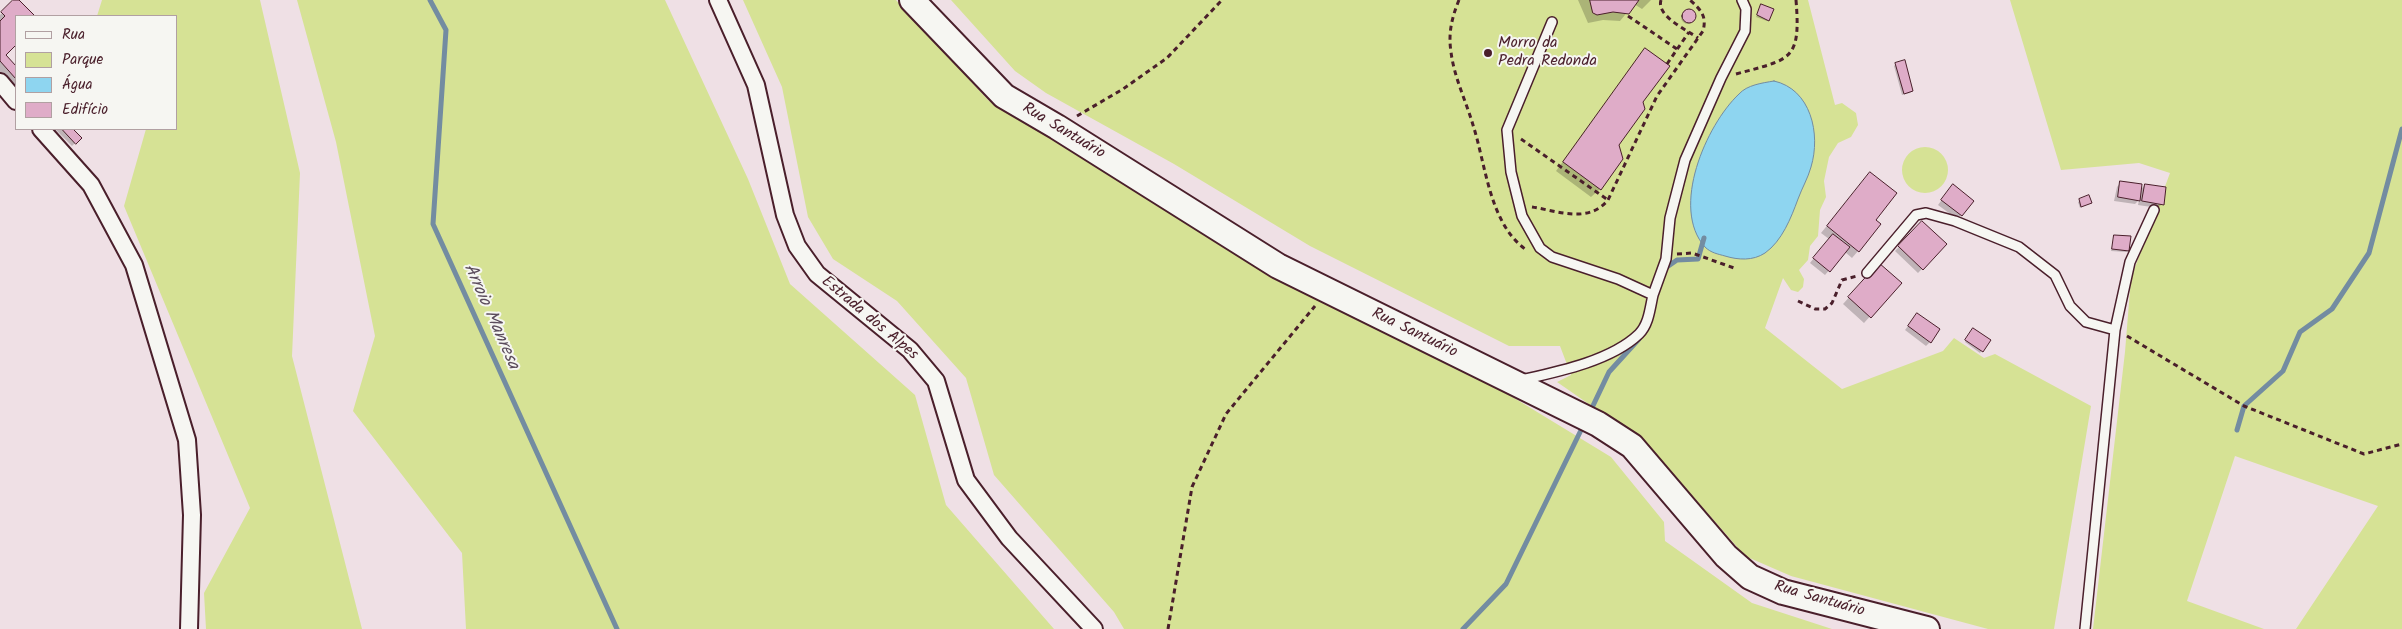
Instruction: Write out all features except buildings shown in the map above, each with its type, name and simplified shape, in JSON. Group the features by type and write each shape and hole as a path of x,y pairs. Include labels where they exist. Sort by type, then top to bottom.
{"street":[{"name":"Estrada dos Alpes","path":"718,0 756,85 784,216 796,246 817,274 910,350 936,381 966,480 1009,538 1094,629"},
{"name":"Rua Santuário","path":"912,0 1004,96 1057,127 1278,266 1598,424 1632,446 1726,556 1750,577 1783,592 1927,629"},
{"path":"0,82 15,100"},
{"path":"42,130 91,185 134,265 188,440 192,516 189,629"}],"lane":[{"path":"1514,382 1561,371 1614,351 1640,334 1647,322 1653,295 1666,260 1670,218 1685,160 1721,78 1745,31 1746,9 1742,0"},
{"path":"1552,22 1507,130 1511,172 1522,216 1540,248 1552,257 1618,279 1653,295"},
{"path":"2085,629 2116,330 2130,262 2154,210"},
{"path":"1867,273 1916,215 1926,213 1955,221 2019,247 2055,275 2070,306 2086,322 2116,330"}],"path":[{"path":"1057,127 1123,89 1167,58 1222,0"},
{"path":"1459,0 1450,20 1450,51 1495,204 1517,243 1527,251 1540,248"},
{"path":"1661,0 1661,10 1698,38"},
{"path":"1520,205 1585,215 1601,209 1608,200 1657,96 1698,38 1705,22 1703,13 1690,0"},
{"path":"1721,78 1781,61 1795,49 1799,30 1796,0"},
{"path":"1628,16 1677,49"},
{"path":"1667,64 1689,32"},
{"path":"1507,130 1608,200"},
{"path":"1666,260 1681,252 1692,253 1734,268"},
{"path":"1798,301 1815,309 1825,309 1832,303 1842,280 1867,273"},
{"path":"1168,629 1192,487 1226,414 1326,291"},
{"path":"2116,330 2244,406 2364,454 2402,444"}],"green space":[{"path":"102,0 260,0 300,173 292,356 362,629 206,629 204,593 250,508 124,206 146,130 178,130 178,15 97,15"},
{"path":"297,0 665,0 748,179 790,284 915,395 946,505 1054,629 466,629 462,553 353,411 375,336 336,142"},
{"path":"743,0 896,0 989,101 1292,285 1483,379 1611,457 1664,522 1665,541 1752,603 1832,629 1124,629 1114,612 994,475 966,378 897,301 833,259 808,217 782,87"},
{"path":"951,0 1808,0 1835,105 1842,103 1856,113 1858,125 1851,137 1838,143 1829,157 1824,181 1826,197 1820,210 1818,236 1810,246 1808,260 1799,270 1804,279 1803,287 1798,292 1791,290 1783,278 1765,328 1842,389 1943,351 1954,338 1984,358 1995,354 2091,406 2054,629 1988,629 1791,576 1745,556 1648,445 1557,382 1571,375 1560,346 1509,346 1310,246 1174,164 1046,93 1015,71"},
{"path":"2010,0 2402,0 2402,629 2296,629 2378,506 2235,456 2187,601 2264,629 2093,629 2125,352 2131,278 2170,173 2139,163 2061,170"},
{"path":"1921,147 1929,147 1938,151 1944,157 1948,170 1944,183 1938,189 1929,193 1921,193 1912,189 1906,183 1902,174 1902,166 1906,157 1912,151"}],"water":[{"path":"1774,81 1787,86 1797,93 1805,103 1810,115 1815,141 1810,171 1789,221 1781,236 1771,248 1760,256 1745,259 1715,253 1705,247 1695,230 1691,211 1696,168 1715,126 1739,94 1750,86"}],"waterway":[{"name":"Arroio Manresa","path":"430,0 446,30 433,224 617,629"},
{"path":"2237,430 2244,406 2283,371 2300,332 2332,309 2369,253 2402,129"},
{"path":"1664,269 1677,260 1698,259 1704,238"},
{"path":"1590,412 1609,372 1639,339"},
{"path":"1463,629 1506,584 1584,424"}],"place":[{"name":"Morro da Pedra Redonda","path":"1488,53"}]}
